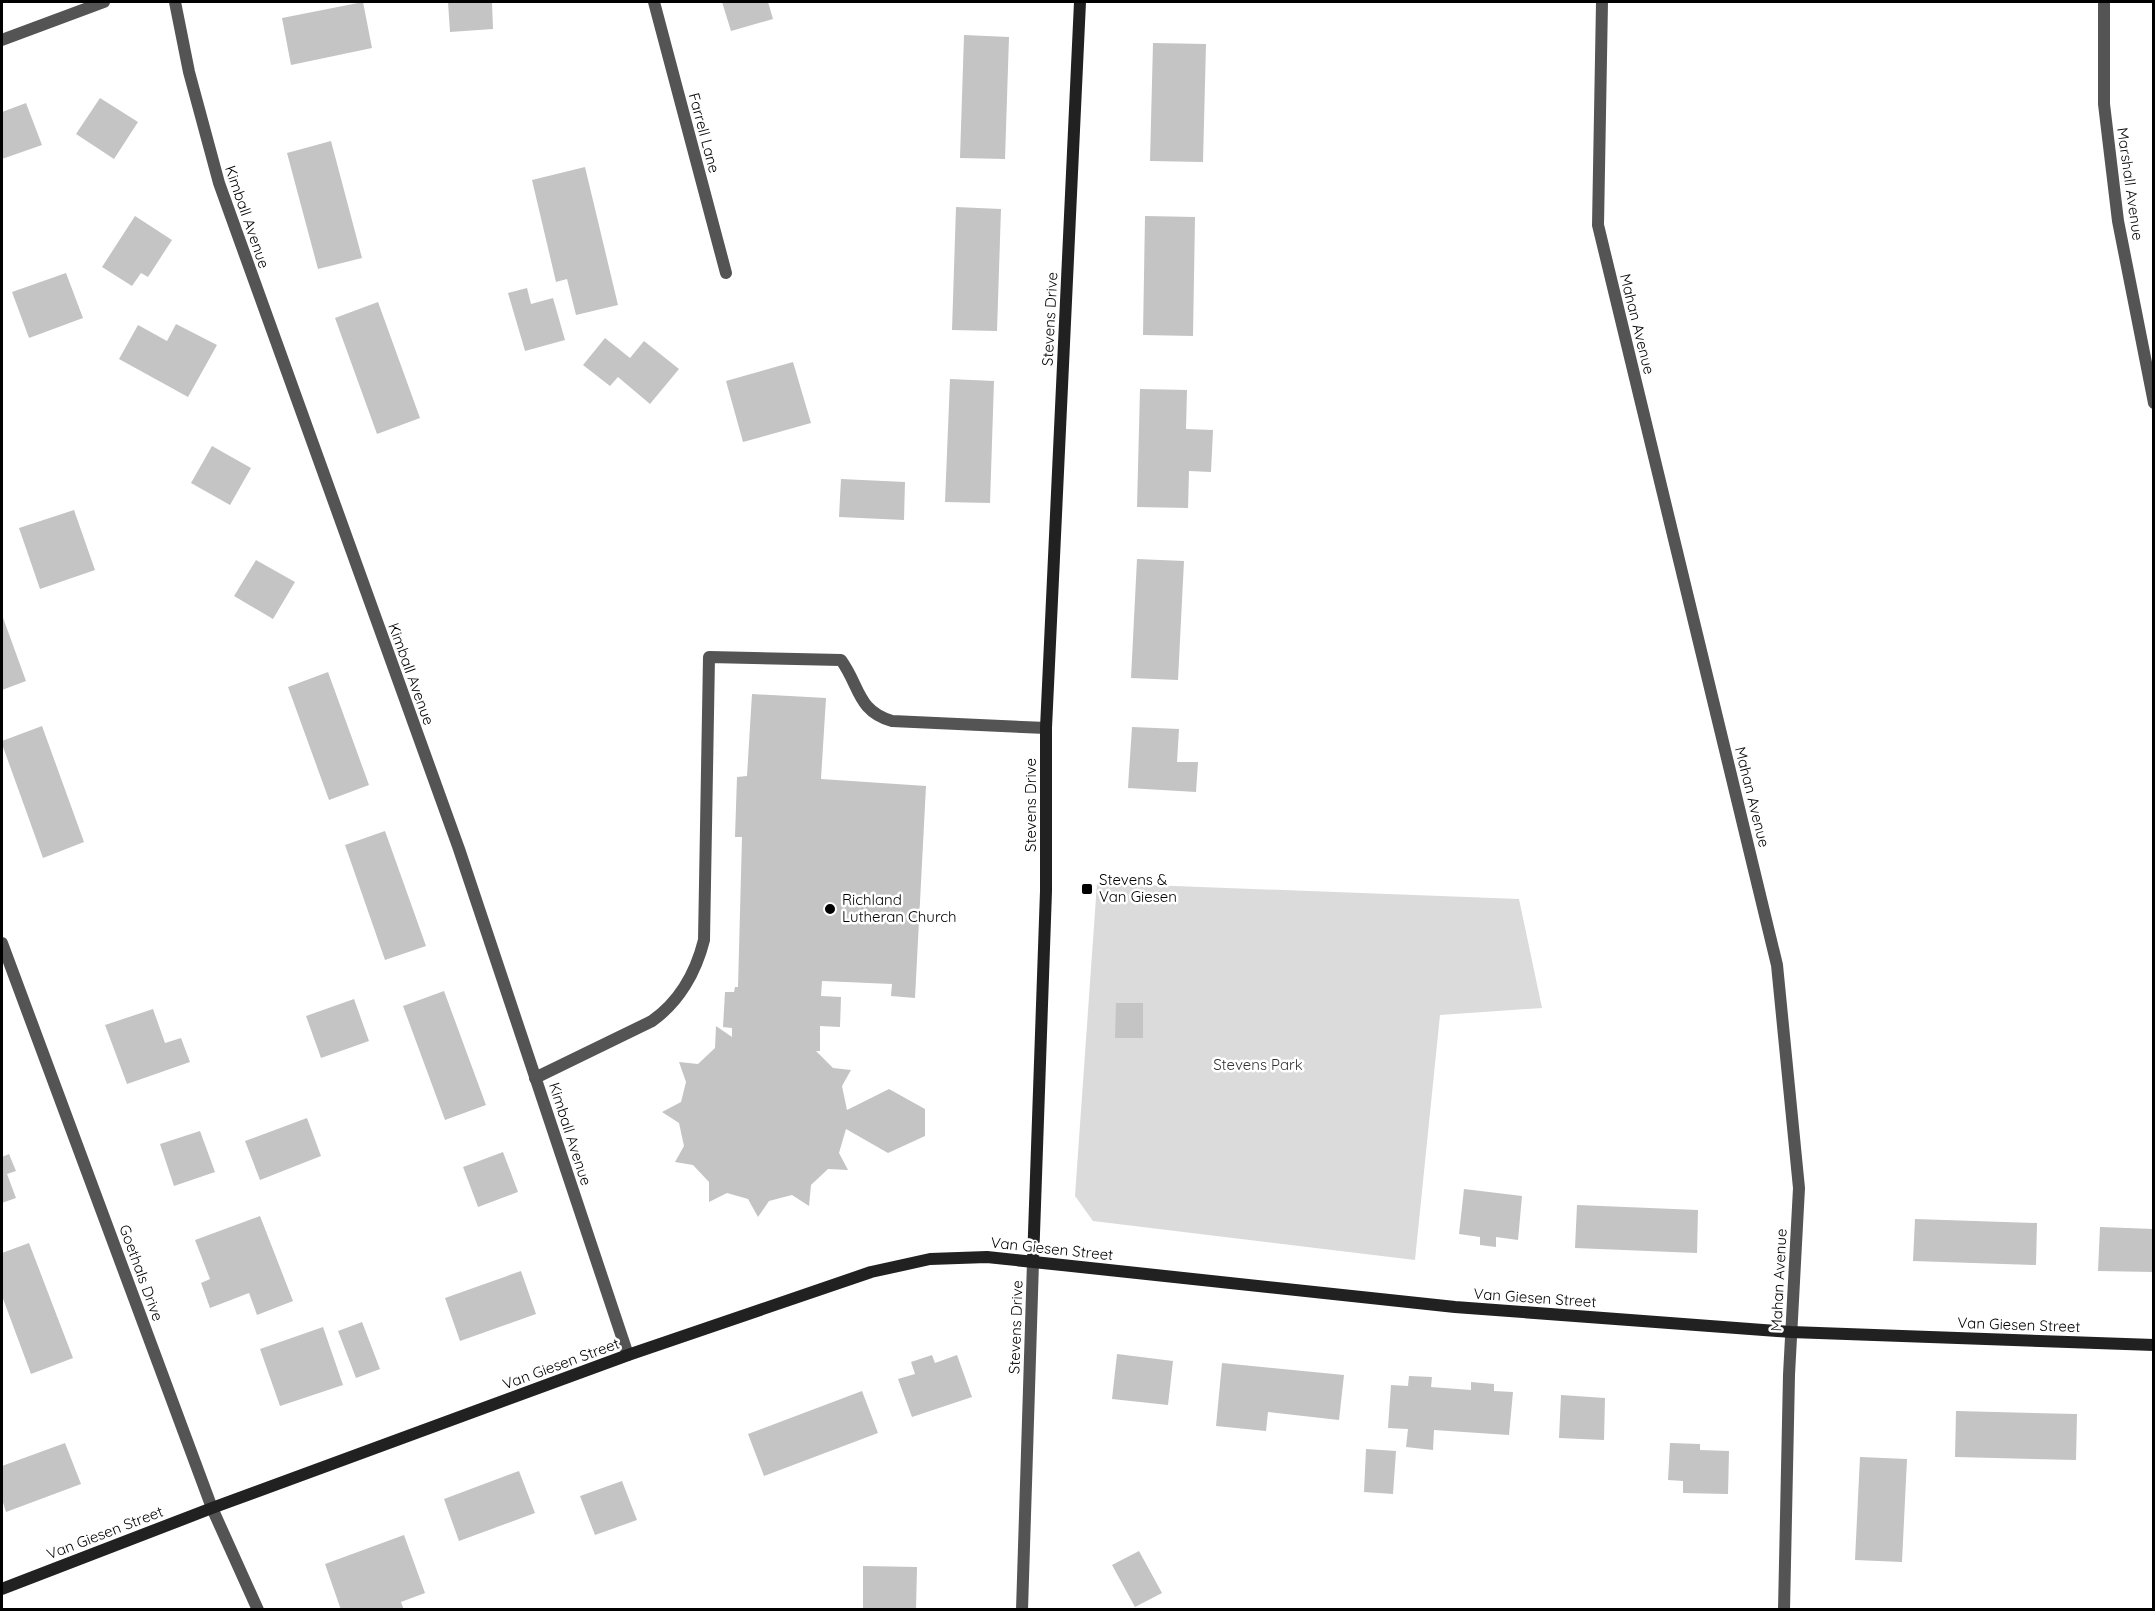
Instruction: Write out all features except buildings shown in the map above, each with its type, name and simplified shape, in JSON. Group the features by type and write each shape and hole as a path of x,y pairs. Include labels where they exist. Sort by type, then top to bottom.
{"main road":[{"name":"Stevens Drive","path":"1033,1262 1046,891 1046,728 1080,2"},
{"name":"Van Giesen Street","path":"2,1589 212,1508 628,1355 900,1264 955,1256 987,1257 1455,1307 1791,1332 2154,1345"}],"street":[{"path":"2,40 104,2"},
{"name":"Kimball Avenue","path":"175,2 189,72 219,183 459,849 628,1355"},
{"name":"Farrell Lane","path":"654,2 726,273"},
{"name":"Mahan Avenue","path":"1602,2 1598,225 1777,965 1799,1188 1791,1332 1784,1610"},
{"name":"Marshall Avenue","path":"2104,2 2104,104 2118,221 2154,404"},
{"path":"535,1078 652,1021 668,1010 680,995 699,958 704,940 709,657 841,660 870,711 880,718 892,721 1046,728"},
{"name":"Goethals Drive","path":"2,944 212,1508 258,1610"},
{"name":"Stevens Drive","path":"1022,1610 1033,1262"}],"green space":[{"name":"Stevens Park","path":"1097,883 1519,899 1542,1008 1440,1015 1415,1260 1093,1221 1075,1196"}],"place":[{"name":"Stevens & Van Giesen","path":"1087,889"},
{"name":"Richland Lutheran Church","path":"830,909"}]}
